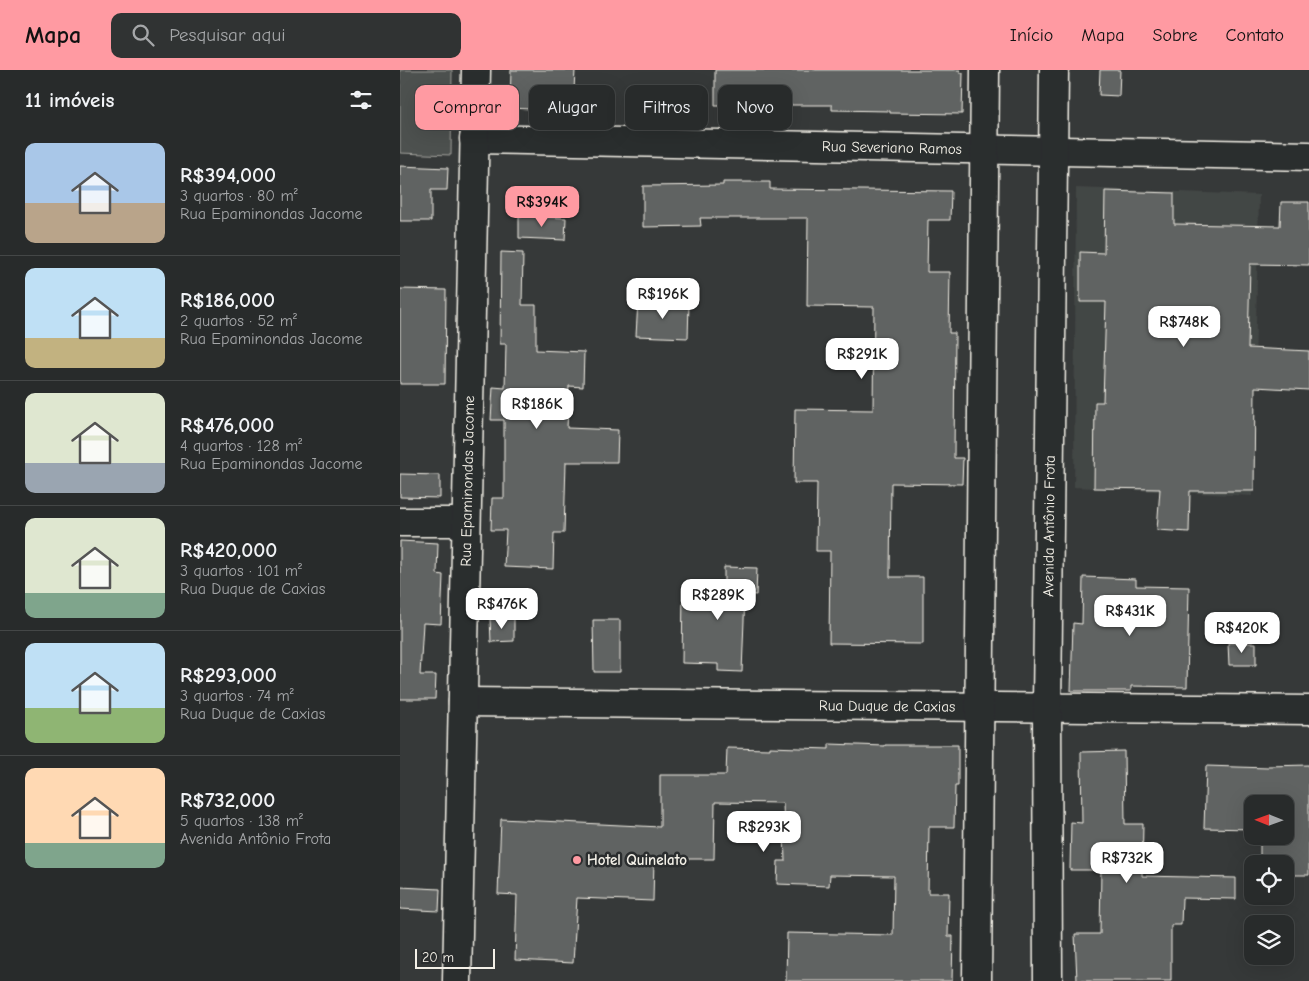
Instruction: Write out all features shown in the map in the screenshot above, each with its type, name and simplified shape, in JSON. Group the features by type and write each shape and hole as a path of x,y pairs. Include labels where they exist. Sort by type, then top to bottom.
{"street":[{"name":"Rua Epaminondas Jacome","path":"457,981 464,702 465,522 476,70"},
{"path":"977,981 985,70"},
{"name":"Avenida Antônio Frota","path":"1048,981 1047,707 1054,70"},
{"name":"Rua Severiano Ramos","path":"474,139 1309,156"},
{"path":"400,522 465,522"},
{"name":"Rua Duque de Caxias","path":"464,702 1309,710"}],"shaded area":[{"path":"400,70 452,70 452,85 415,85 415,130 451,130 451,155 400,153"},
{"path":"1076,188 1259,195 1252,496 1074,487"}],"building":[{"path":"511,70 575,70 574,85 529,85 529,109 519,108 519,85 511,85"},
{"path":"715,70 960,70 960,73 963,73 962,114 832,110 832,105 792,105 792,85 718,85 718,105 715,105"},
{"path":"1100,70 1120,70 1119,96 1099,95"},
{"path":"400,166 448,168 447,190 431,190 431,221 400,221"},
{"path":"723,182 770,182 770,189 951,191 950,220 928,220 927,272 950,272 949,333 955,333 954,458 963,458 962,484 891,483 890,577 923,577 923,644 829,643 830,551 816,551 817,483 794,483 795,409 873,410 874,307 807,306 808,218 700,218 701,226 643,227 643,186 723,185"},
{"path":"1105,191 1174,193 1174,224 1280,226 1281,202 1309,202 1309,265 1250,264 1248,348 1309,351 1309,390 1255,387 1254,491 1190,491 1189,532 1157,530 1160,489 1094,488 1095,402 1103,402 1106,302 1080,302 1080,252 1104,253"},
{"path":"519,216 566,218 565,240 519,238"},
{"path":"501,252 523,253 522,305 536,305 536,350 584,352 583,387 569,386 567,428 618,430 617,462 566,462 564,533 554,533 553,569 504,567 506,530 491,530 492,498 504,498 504,420 491,420 493,387 505,388 506,344 500,344"},
{"path":"400,289 446,290 445,384 400,384"},
{"path":"638,301 689,304 688,338 636,336"},
{"path":"400,474 440,475 440,498 400,497"},
{"path":"400,541 438,543 437,574 443,575 441,624 423,623 420,675 436,675 435,699 400,699"},
{"path":"724,567 757,568 756,595 745,594 742,672 718,671 718,664 682,663 683,590 724,590"},
{"path":"1083,577 1136,579 1136,586 1189,587 1187,687 1131,686 1131,691 1071,691 1073,623 1082,624"},
{"path":"514,618 514,641 491,642 490,619"},
{"path":"593,620 620,620 620,672 594,672"},
{"path":"1228,643 1256,643 1256,665 1229,665"},
{"path":"829,744 885,746 958,745 958,786 955,786 954,827 929,827 928,893 949,893 948,936 953,936 952,981 786,981 787,933 893,935 894,876 830,875 829,886 777,884 778,861 785,861 783,803 715,802 714,859 654,859 653,901 577,898 573,963 515,960 517,895 498,894 501,819 660,827 660,775 726,775 727,748 829,749"},
{"path":"1124,751 1125,824 1143,824 1142,876 1236,878 1236,899 1182,898 1181,925 1171,925 1171,981 1077,981 1075,934 1100,934 1101,870 1070,870 1071,822 1082,823 1081,752"},
{"path":"1309,765 1309,875 1294,875 1294,855 1260,855 1260,845 1294,845 1294,795 1244,795 1244,829 1204,828 1206,766 1268,768 1268,766"},
{"path":"400,887 440,889 439,911 400,909"}],"place":[{"name":"Hotel Quinelato","path":"577,860"}]}
